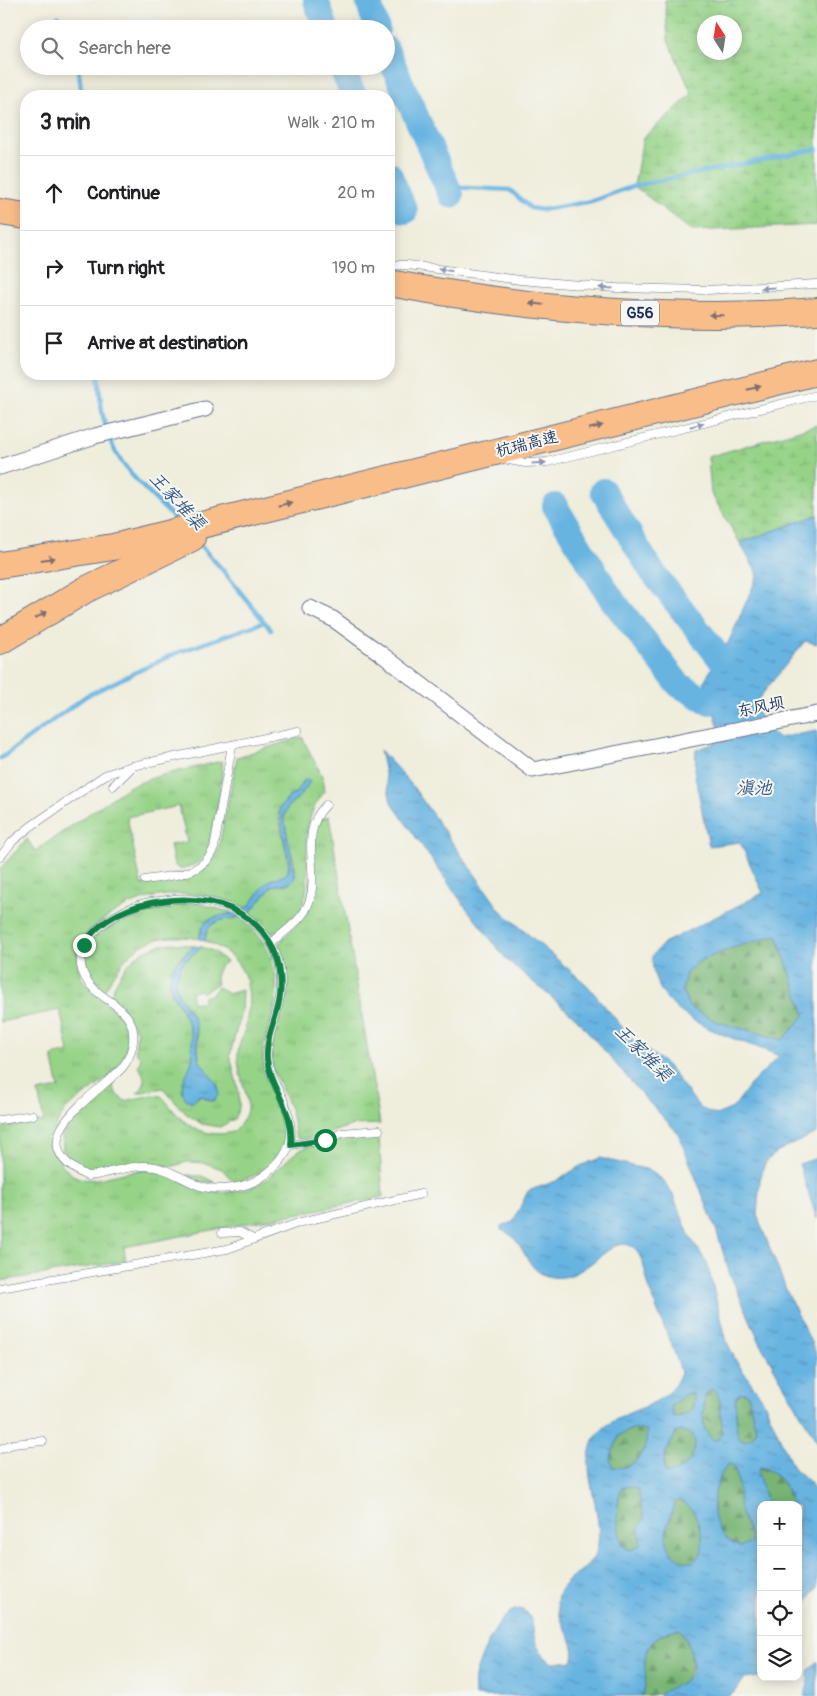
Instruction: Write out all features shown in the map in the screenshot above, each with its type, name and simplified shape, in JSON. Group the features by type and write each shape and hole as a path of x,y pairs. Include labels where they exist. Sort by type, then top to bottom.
{"highway":[{"path":"0,212 20,215"},
{"name":"G56","path":"395,284 508,301 622,312 727,315 817,311"},
{"name":"杭瑞高速","path":"237,515 817,372"},
{"path":"0,565 113,547 237,515"},
{"path":"0,641 85,590 237,515"}],"street":[{"path":"0,467 95,436 119,432 205,409"},
{"name":"东风坝","path":"310,608 333,619 380,652 533,770 817,714"}],"lane":[{"path":"395,266 408,265 520,280 624,289 707,290 817,284"},
{"path":"464,460 490,456 525,463 547,462 817,396"},
{"path":"0,857 13,841 30,827 105,775 132,766 298,731"},
{"path":"145,880 195,870 210,857 214,848 232,745"},
{"path":"113,786 132,766"},
{"path":"272,943 299,918 308,904 312,876 310,834 315,818 326,805"},
{"path":"184,899 216,902 238,911 265,934 272,943 279,971 280,996 267,1059 271,1076 287,1112 291,1145 286,1155 262,1178 249,1184 218,1188 202,1186 172,1172 150,1166 124,1168 88,1176 65,1161 58,1142 59,1131 70,1113 114,1077 128,1061 133,1042 130,1022 117,1007 96,992 87,981 81,957 84,945 90,935 137,905 184,899"},
{"path":"0,1120 33,1114"},
{"path":"291,1145 325,1140 352,1132 379,1130"},
{"path":"0,1288 227,1249 301,1222 421,1194"},
{"path":"222,1234 240,1232 253,1239"},
{"path":"0,1449 14,1444 43,1441"}],"green space":[{"path":"665,0 817,0 817,225 692,231 634,186 643,138 692,94 668,40"},
{"path":"817,425 817,515 740,543 711,493 708,457"},
{"path":"302,737 322,776 324,793 313,810 308,829 307,887 303,905 293,920 274,933 268,931 249,914 272,886 286,884 295,877 295,867 284,825 285,815 289,806 297,799 298,791 288,798 278,814 289,865 288,872 271,881 244,910 232,903 204,896 173,894 158,896 144,899 125,907 101,921 89,931 79,948 78,964 81,977 88,987 116,1012 123,1021 127,1033 127,1047 124,1057 111,1074 67,1108 55,1130 54,1148 65,1168 75,1176 86,1179 98,1179 137,1171 151,1171 175,1177 203,1189 214,1192 226,1192 242,1190 259,1184 294,1154 311,1146 347,1138 379,1136 383,1197 124,1247 126,1261 0,1281 0,1128 44,1121 38,1092 59,1088 52,1056 69,1052 60,1010 0,1022 0,869 27,839 35,851 128,787 158,776 222,761 214,825 207,851 202,860 196,864 180,869 174,865 170,845 187,842 179,806 127,817 141,884 176,880 196,873 205,868 218,850 237,757"},
{"path":"329,816 380,1124 353,1125 317,1137 299,1139 296,1137 291,1111 271,1061 272,1043 280,1017 284,992 277,945 308,912 313,843 318,821"},
{"path":"176,903 198,903 233,913 207,920 200,933 200,939 166,937 153,940 141,946 121,964 104,992 92,980 87,967 87,952 94,937 141,909"},
{"path":"240,917 251,927 268,950 275,975 275,1003 264,1044 263,1059 285,1120 286,1133 284,1145 278,1156 271,1165 260,1172 234,1182 222,1169 205,1163 187,1162 170,1167 158,1163 135,1162 92,1171 71,1162 63,1151 62,1135 73,1116 112,1084 117,1095 125,1101 152,1095 161,1096 186,1123 208,1133 225,1134 233,1132 242,1123 247,1105 239,1068 238,1053 248,1013 248,986 238,964 230,955 219,947 205,941 206,934 212,924"},
{"path":"777,935 805,1015 783,1040 717,1022 689,1007 682,990 686,973 699,961 735,947"},
{"path":"172,943 195,946 182,955 173,967 170,978 171,991 190,1023 193,1036 191,1063 184,1089 186,1099 193,1102 201,1095 210,1101 215,1101 219,1088 199,1060 197,1031 193,1017 175,988 176,974 182,964 202,947 215,952 226,962 217,971 217,984 202,993 201,990 191,992 193,1003 203,1001 203,997 212,994 218,987 228,994 242,990 241,1012 230,1055 239,1093 239,1108 234,1119 220,1127 202,1124 184,1112 163,1088 137,1093 144,1084 144,1077 138,1067 141,1058 135,1051 137,1032 119,1003 110,996 120,975 132,960 149,949"},
{"path":"187,1175 202,1176 216,1183 201,1182"},
{"path":"711,1389 717,1392 719,1397 723,1432 716,1441 707,1433 703,1421 705,1395"},
{"path":"691,1393 694,1397 693,1409 684,1415 673,1416 671,1407 685,1394"},
{"path":"740,1393 746,1393 749,1397 756,1430 755,1435 745,1441 739,1438 737,1432 735,1399"},
{"path":"632,1429 646,1430 647,1437 643,1451 639,1458 628,1466 621,1468 613,1467 610,1459 619,1435"},
{"path":"681,1431 692,1434 695,1448 683,1467 678,1471 666,1473 664,1463 666,1453 676,1433"},
{"path":"728,1464 733,1465 736,1471 742,1516 752,1542 740,1547 728,1540 720,1532 713,1510 717,1486"},
{"path":"760,1467 776,1476 785,1487 790,1501 766,1501 758,1473"},
{"path":"628,1486 638,1488 644,1518 639,1527 641,1545 631,1550 626,1549 618,1528 618,1502 622,1488"},
{"path":"678,1500 692,1510 699,1525 702,1544 700,1555 693,1561 685,1562 676,1557 669,1548 666,1536 673,1508"},
{"path":"679,1629 690,1649 691,1670 679,1685 671,1690 641,1696 645,1685 644,1658 650,1646 660,1636"}],"water":[{"name":"滇池","path":"817,515 817,644 805,641 755,703 763,723 778,738 817,731 817,1133 778,1151 765,1163 760,1180 757,1215 787,1292 817,1355 817,1442 762,1347 729,1272 716,1229 678,1133 576,1018 506,959 461,901 391,802 380,750 411,784 500,910 587,985 633,1040 667,1065 700,1108 716,1115 733,1108 750,1085 779,1056 718,1033 680,1011 665,997 656,978 652,956 664,943 763,893 740,842 709,846 695,775 696,750 715,743 719,728 704,681 729,641 758,575 740,543","holes":["777,935 805,1015 783,1040 717,1022 689,1007 682,990 686,973 699,961 735,947"]},
{"path":"305,780 310,782 301,795 288,806 284,816 295,877 290,883 272,886 249,914 244,910 267,883 273,878 285,875 289,869 279,809 288,798 295,794"},
{"path":"233,913 240,917 212,924 206,934 205,941 200,939 201,932 206,923 215,917"},
{"path":"195,946 202,947 182,963 175,983 179,997 195,1021 199,1060 217,1084 219,1095 213,1101 200,1095 191,1103 183,1094 182,1088 192,1059 190,1030 170,983 171,972 179,960"},
{"path":"600,1158 649,1170 663,1180 673,1195 690,1237 707,1263 727,1342 736,1361 763,1400 794,1469 810,1482 817,1495 817,1587 802,1605 802,1501 790,1501 785,1486 781,1481 771,1472 760,1467 758,1473 766,1501 757,1501 757,1677 744,1679 736,1691 728,1696 658,1696 685,1680 690,1676 692,1670 693,1661 690,1650 685,1636 679,1629 660,1636 650,1646 645,1658 645,1685 641,1696 475,1696 475,1677 481,1658 494,1632 510,1612 519,1609 530,1616 537,1646 552,1663 572,1661 573,1647 560,1618 557,1601 563,1586 589,1564 597,1549 598,1523 589,1471 591,1447 596,1436 604,1427 667,1394 676,1384 681,1372 651,1293 642,1260 632,1246 626,1244 618,1245 578,1272 561,1277 552,1277 535,1269 515,1240 501,1230 501,1226 513,1222 528,1191 556,1181 580,1166","holes":["711,1389 717,1392 720,1401 723,1432 716,1441 710,1437 704,1427 705,1395","691,1393 694,1397 693,1409 684,1415 673,1416 671,1406 685,1394","740,1393 746,1393 749,1397 756,1430 754,1435 745,1441 739,1438 737,1432 735,1399","632,1429 646,1430 647,1438 639,1458 634,1463 621,1468 613,1467 610,1459 619,1435","681,1431 692,1434 695,1448 693,1455 684,1467 678,1471 666,1473 664,1468 665,1458 676,1433","728,1464 733,1465 738,1478 740,1509 751,1538 751,1542 740,1547 729,1541 721,1532 716,1522 714,1498 722,1474","628,1486 638,1489 644,1518 639,1527 641,1545 631,1550 626,1549 618,1528 618,1502 622,1488","678,1500 689,1507 699,1525 702,1543 700,1555 693,1561 685,1561 676,1557 669,1548 666,1536 674,1505"]},
{"path":"817,1158 817,1219 799,1164"},
{"path":"817,1661 817,1696 804,1696 808,1685 808,1671"}],"waterway":[{"path":"316,0 323,20"},
{"path":"368,0 374,20"},
{"name":"王家堆渠","path":"58,16 60,20"},
{"path":"395,69 451,195"},
{"name":"王家堆渠","path":"79,75 81,90"},
{"path":"345,75 351,90"},
{"path":"448,187 510,190 530,208 542,210 592,201 634,186 817,149"},
{"path":"395,188 405,211"},
{"name":"王家堆渠","path":"99,380 104,422 114,449 127,469 177,521"},
{"path":"603,491 651,570 719,657"},
{"path":"555,506 611,598 679,685 710,702"},
{"name":"王家堆渠","path":"198,543 221,568 271,630"},
{"path":"0,759 86,696 174,654 264,622"}],"route":[{"path":"84,945 96,929 130,908 145,903 175,899 198,899 216,902 238,911 265,934 272,943 275,953 279,971 280,996 277,1015 270,1034 267,1059 271,1076 287,1112 292,1138 291,1145 325,1140"}]}
